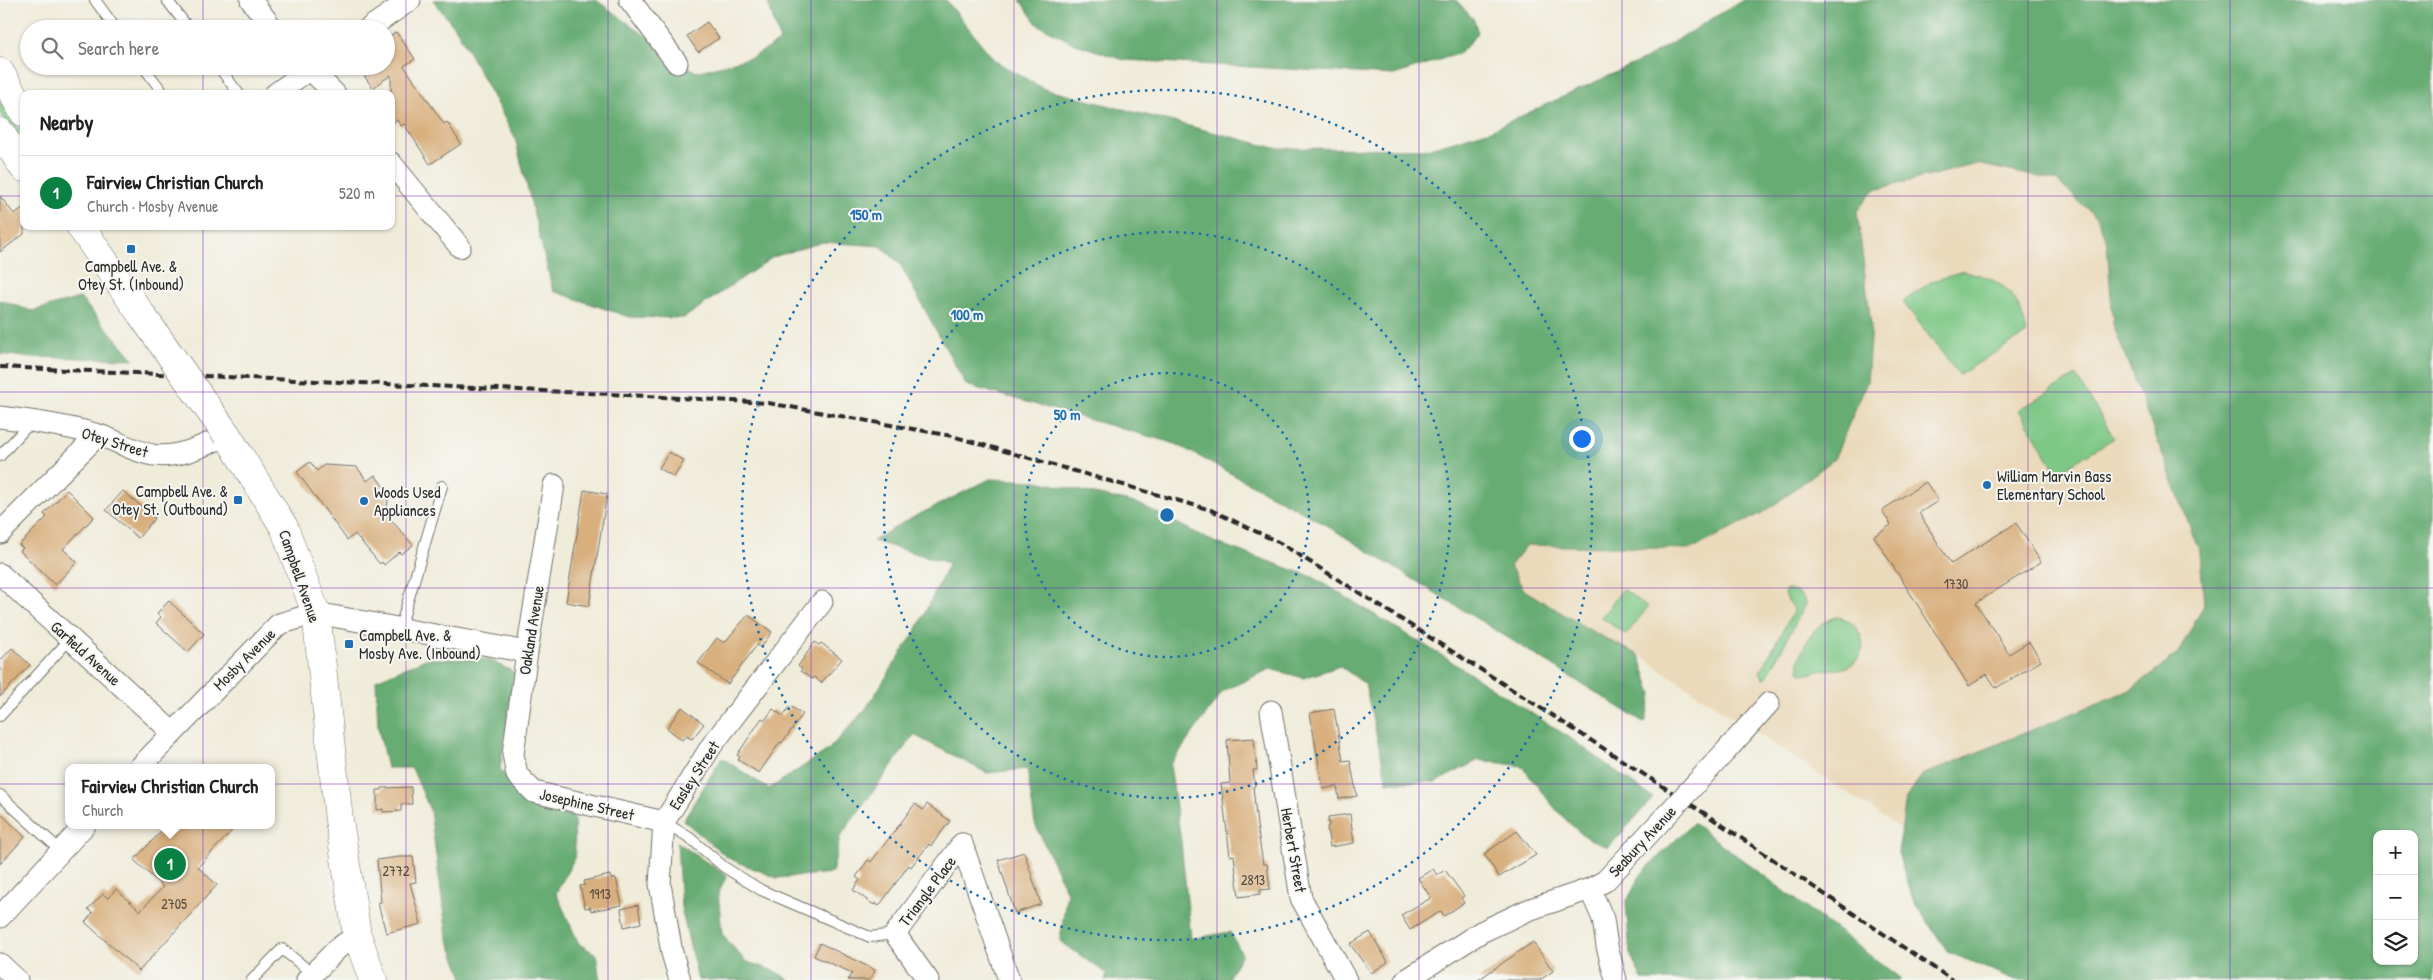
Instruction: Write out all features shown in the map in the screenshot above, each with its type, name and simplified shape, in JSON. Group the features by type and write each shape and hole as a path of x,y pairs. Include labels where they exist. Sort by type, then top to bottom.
{"main road":[{"path":"0,72 20,106"},
{"path":"0,132 20,162"},
{"name":"Campbell Avenue","path":"85,230 141,314 227,434 284,527 316,613 339,820 357,935 373,980"}],"street":[{"path":"251,0 266,20"},
{"path":"381,20 410,0"},
{"path":"630,0 677,63"},
{"path":"280,90 300,75"},
{"path":"317,75 331,90"},
{"path":"395,168 460,248"},
{"name":"Otey Street","path":"0,417 31,421 98,435 153,455 180,453 205,446 227,434"},
{"path":"0,533 98,435"},
{"name":"Oakland Avenue","path":"517,775 513,754 527,652 554,485"},
{"name":"Garfield Avenue","path":"0,574 172,732"},
{"name":"Easley Street","path":"680,980 672,953 660,884 664,822 712,745 822,602"},
{"name":"Mosby Avenue","path":"142,764 279,624 316,613 527,652"},
{"name":"Seabury Avenue","path":"1406,980 1481,932 1528,910 1590,889 1605,881 1769,703"},
{"name":"Herbert Street","path":"1271,710 1301,898 1346,980"},
{"name":"Josephine Street","path":"517,775 534,792 664,822"},
{"path":"0,917 81,829"},
{"name":"Triangle Place","path":"928,980 895,934 962,844 1009,980"},
{"path":"1590,889 1603,919 1607,946 1616,980"},
{"path":"310,977 337,948 357,935"},
{"path":"0,964 17,980"}],"lane":[{"path":"95,0 109,20"},
{"path":"167,0 182,20"},
{"path":"150,75 161,90"},
{"path":"225,75 236,90"},
{"path":"0,456 31,421"},
{"path":"400,628 442,486"},
{"path":"0,716 70,638"},
{"path":"0,795 61,851"},
{"path":"664,822 690,838 724,867 761,890 870,937 895,934"},
{"path":"252,980 282,948 310,977"}],"shaded area":[{"name":"William Marvin Bass Elementary School","path":"1977,164 2057,181 2097,218 2107,243 2113,324 2200,553 2204,605 2177,655 2132,689 1922,775 1906,798 1900,828 1639,655 1595,633 1524,590 1509,566 1527,545 1691,549 1766,511 1833,459 1867,382 1871,325 1857,211 1874,190"}],"green space":[{"path":"433,0 596,0 696,72 753,57 780,41 767,0 946,0 995,61 1044,89 1275,148 1427,149 1491,130 1645,59 1743,0 2433,0 2433,980 2016,980 1948,952 1914,902 1898,853 1906,798 1922,775 2132,689 2177,655 2204,605 2200,553 2113,324 2107,243 2097,218 2057,181 1977,164 1874,190 1857,211 1871,325 1867,382 1834,459 1766,511 1691,549 1527,545 1510,566 1524,590 1595,633 1639,655 1652,694 1645,723 1321,522 1176,444 966,385 900,264 881,246 823,242 773,257 684,318 629,317 553,291 515,138 458,32"},
{"path":"1020,0 1456,0 1474,20 1478,33 1460,53 1394,75 1124,60 1073,43 1037,24"},
{"path":"0,90 20,128 18,134 12,133 0,113"},
{"path":"1963,271 1989,278 2007,290 2019,308 2027,333 1959,375 1903,302 1932,281"},
{"path":"80,298 134,359 24,357 0,354 0,300 32,311"},
{"path":"2076,376 2114,438 2057,473 2019,410"},
{"path":"990,479 1037,481 1139,504 1214,542 1313,577 1449,660 1573,740 1653,798 1609,847 1596,842 1571,825 1549,802 1522,766 1479,760 1436,782 1387,782 1365,684 1340,666 1304,678 1270,669 1223,691 1170,765 1181,842 1191,939 1230,932 1242,954 1227,980 1105,980 1107,974 1060,941 1067,892 1035,824 1027,769 987,773 914,735 840,837 832,873 777,878 728,858 683,820 722,758 769,789 828,750 865,710 917,629 949,563 873,541 904,522"},
{"path":"1623,589 1648,607 1626,635 1601,617"},
{"path":"1786,589 1802,596 1805,605 1767,677 1763,678 1760,672 1794,610 1784,594"},
{"path":"1836,617 1851,623 1861,636 1862,652 1858,659 1845,668 1824,670 1810,674 1801,673 1799,662 1804,647 1812,633 1821,624"},
{"path":"426,659 487,659 514,672 500,769 525,802 574,817 575,857 556,893 579,944 596,954 600,980 464,980 447,936 430,810 412,768 387,768 378,727 376,680"},
{"path":"1693,823 1901,978 1900,980 1747,980 1744,978 1734,980 1642,980 1630,953 1626,903 1641,874"},
{"path":"677,842 727,876 718,892 722,934 745,961 777,972 789,980 698,980 681,907"}],"building":[{"path":"707,22 719,38 698,52 687,36"},
{"path":"395,33 415,59 404,66 444,124 447,122 461,144 430,164 404,124 401,126 397,120 395,121 395,90 391,90 391,75 395,75"},
{"path":"364,75 391,75 373,88"},
{"path":"0,196 14,214 20,210 20,230 24,230 24,234 0,252"},
{"path":"669,452 684,461 674,477 659,468"},
{"path":"310,462 317,471 324,465 357,467 367,481 375,475 389,494 386,514 413,545 401,554 399,552 384,565 382,562 380,564 355,534 347,540 297,472"},
{"path":"1926,482 1938,501 1919,513 1951,564 2016,523 2041,562 1976,603 2009,654 2029,642 2041,661 1996,688 1987,674 1969,686 1874,536 1891,525 1882,510"},
{"path":"67,490 94,517 63,549 77,562 55,585 20,551 23,548 19,545 47,517 44,514"},
{"path":"584,490 607,494 589,606 566,602"},
{"path":"123,491 155,518 138,538 106,510"},
{"path":"169,601 204,634 188,652 156,623 161,617 157,613"},
{"path":"748,615 772,632 761,647 757,645 728,684 698,663 717,638 724,643"},
{"path":"815,642 819,645 821,643 842,659 821,683 814,677 812,679 800,671 802,669 798,666"},
{"path":"12,648 30,665 0,697 0,661"},
{"path":"790,706 803,714 782,743 780,742 759,773 738,760 740,757 737,755 762,718 765,720 773,709 783,716"},
{"path":"682,707 704,724 692,739 686,736 682,740 667,728"},
{"path":"1334,709 1343,761 1350,760 1357,796 1339,799 1337,786 1323,789 1310,713"},
{"path":"1254,738 1257,770 1253,770 1255,786 1253,787 1257,825 1263,864 1267,864 1270,889 1260,890 1260,894 1239,897 1234,855 1230,856 1221,784 1230,783 1227,740"},
{"path":"411,787 412,804 401,804 401,811 383,812 383,809 377,810 377,790 382,790 382,788"},
{"path":"915,804 923,810 927,804 950,821 931,846 929,844 911,867 909,865 879,906 875,903 874,905 853,890 860,880 856,877 868,860 871,862"},
{"path":"0,813 25,837 0,864"},
{"path":"1350,814 1354,843 1330,847 1327,827 1329,826 1328,817"},
{"path":"163,829 233,829 198,867 217,885 139,971 85,922 93,913 88,909 103,894 108,898 116,889 140,911 163,887 134,860"},
{"path":"1517,831 1536,855 1499,877 1484,854"},
{"path":"1024,852 1041,904 1015,913 998,860"},
{"path":"413,857 416,882 410,883 421,924 386,933 378,903 381,902 377,860"},
{"path":"1433,869 1437,875 1445,870 1464,896 1461,898 1464,903 1444,916 1441,911 1410,930 1401,915 1431,898 1418,878"},
{"path":"610,875 611,879 616,878 622,905 591,911 590,907 585,908 580,886 585,885 584,881"},
{"path":"638,905 641,923 624,927 621,909"},
{"path":"1370,932 1388,962 1371,973 1350,944"},
{"path":"1533,942 1553,971 1540,980 1478,980"},
{"path":"820,943 875,970 870,980 848,980 852,973 814,956"}],"railway":[{"path":"0,367 611,394 768,403 952,436 1211,510 1280,543 1480,669 1704,813 1952,980"}],"place":[{"name":"Campbell Ave. & Otey St. (Inbound)","path":"131,249"},
{"name":"William Marvin Bass Elementary School","path":"1987,485"},
{"name":"Campbell Ave. & Otey St. (Outbound)","path":"238,500"},
{"name":"Woods Used Appliances","path":"364,501"},
{"name":"Campbell Ave. & Mosby Ave. (Inbound)","path":"349,644"},
{"name":"Fairview Christian Church","path":"170,864"}]}
